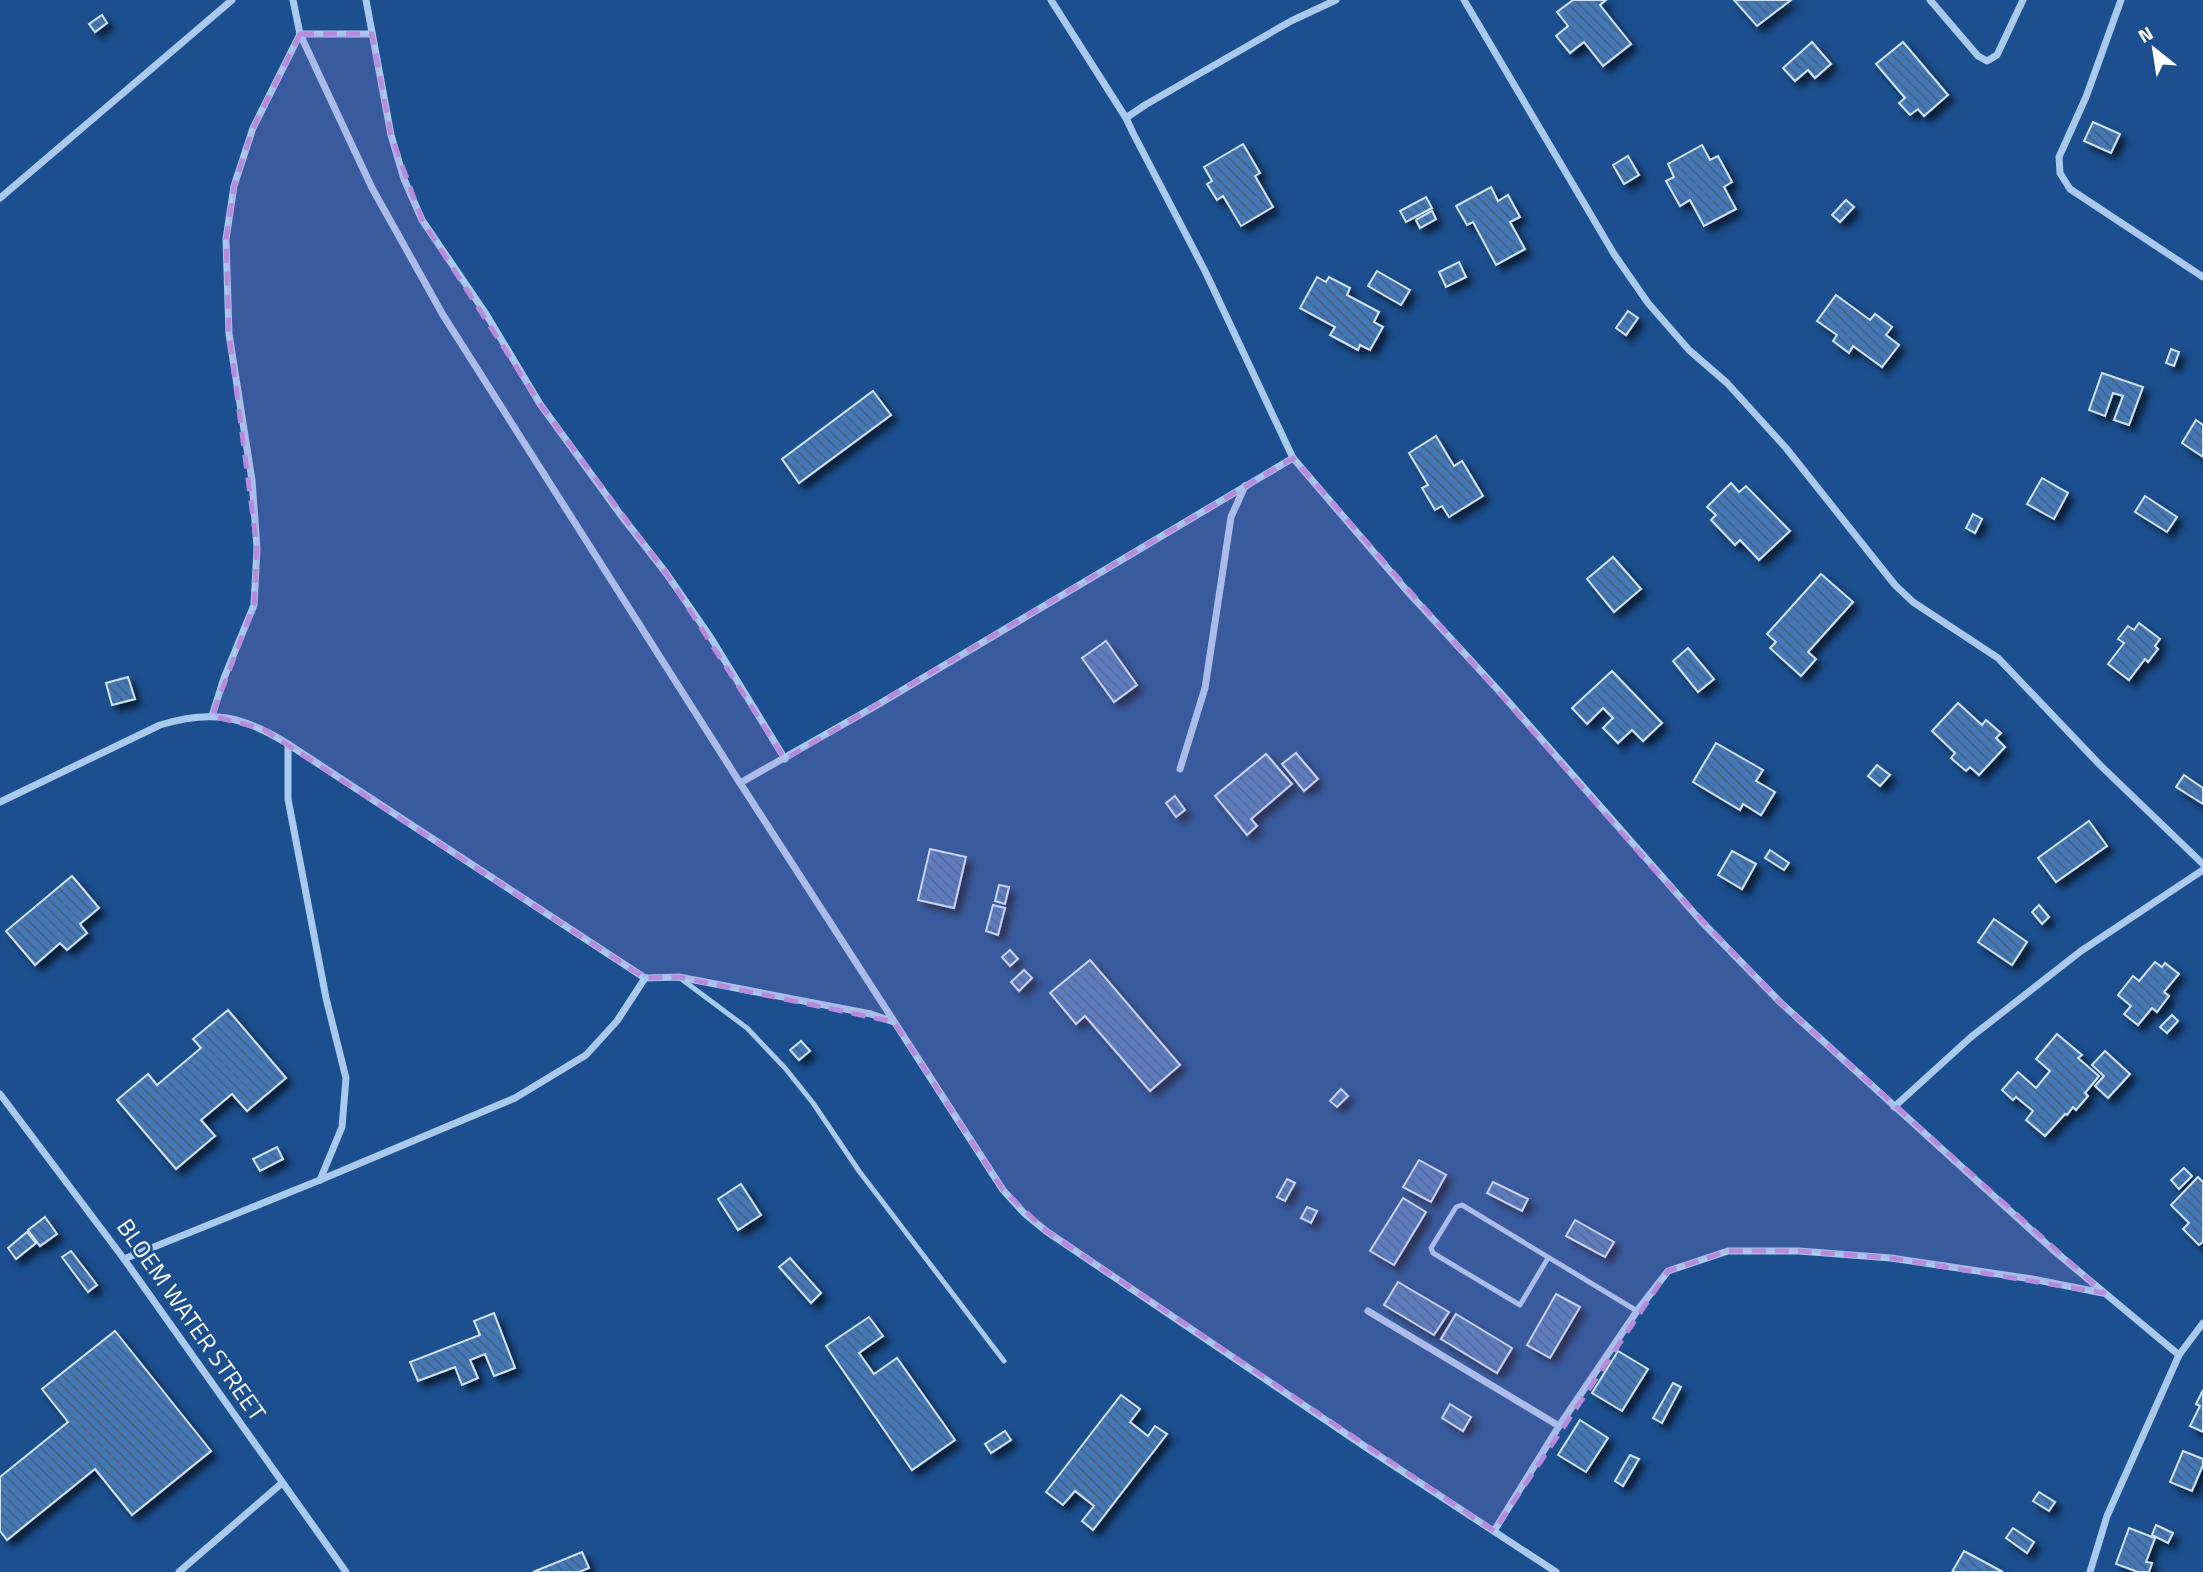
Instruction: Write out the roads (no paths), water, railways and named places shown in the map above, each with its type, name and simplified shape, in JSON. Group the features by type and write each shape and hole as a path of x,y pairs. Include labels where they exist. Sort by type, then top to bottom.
{"street":[{"path":"0,198 232,0"},
{"path":"293,0 300,34 373,188 443,315 740,783 1003,1190 1024,1213 1046,1231 1556,1572"},
{"path":"366,0 391,135 404,179 422,220 486,314 540,404 620,514 667,573 711,638 785,759"},
{"path":"1051,0 1126,118 1205,271 1293,458 1407,592 1499,691 1701,921 1781,1003 2104,1293 2179,1354"},
{"path":"1126,118 1181,82 1291,21 1336,0"},
{"path":"1464,0 1614,254 1656,312 1689,350 1727,383 1786,448 1895,585 1913,602 1998,657 2100,765 2203,864"},
{"path":"1930,0 1978,56 1987,61 1997,55 2023,0"},
{"path":"2121,0 2086,97 2059,157 2060,173 2070,189 2203,277"},
{"path":"300,34 372,34"},
{"path":"212,716 224,678 254,605 257,548 252,480 229,334 226,239 234,186 253,128 300,34"},
{"path":"740,783 785,759 1293,458"},
{"path":"1180,769 1205,688 1231,517 1246,485"},
{"path":"0,802 160,725 183,718 212,716 236,719 254,725 288,744 645,978 679,977 850,1009 894,1022"},
{"path":"288,744 288,799 326,998 346,1078 342,1127 320,1180"},
{"path":"1894,1107 1971,1037 2081,951 2203,870"},
{"path":"124,1259 515,1098 586,1055 617,1021 645,978"},
{"name":"BLOEM WATER STREET","path":"0,1094 124,1259 346,1572"},
{"path":"1494,1531 1559,1426 1637,1311 1668,1271 1728,1251 1767,1250 1891,1258 2032,1279 2104,1293"},
{"path":"1368,1311 1559,1426"},
{"path":"2090,1572 2108,1516 2179,1354 2203,1323"},
{"path":"179,1572 282,1483"}],"lane":[{"path":"679,977 747,1028 785,1068 813,1103 859,1171 1004,1361"},
{"path":"1548,1258 1520,1305 1433,1253 1432,1248 1459,1204 1637,1311"}]}
